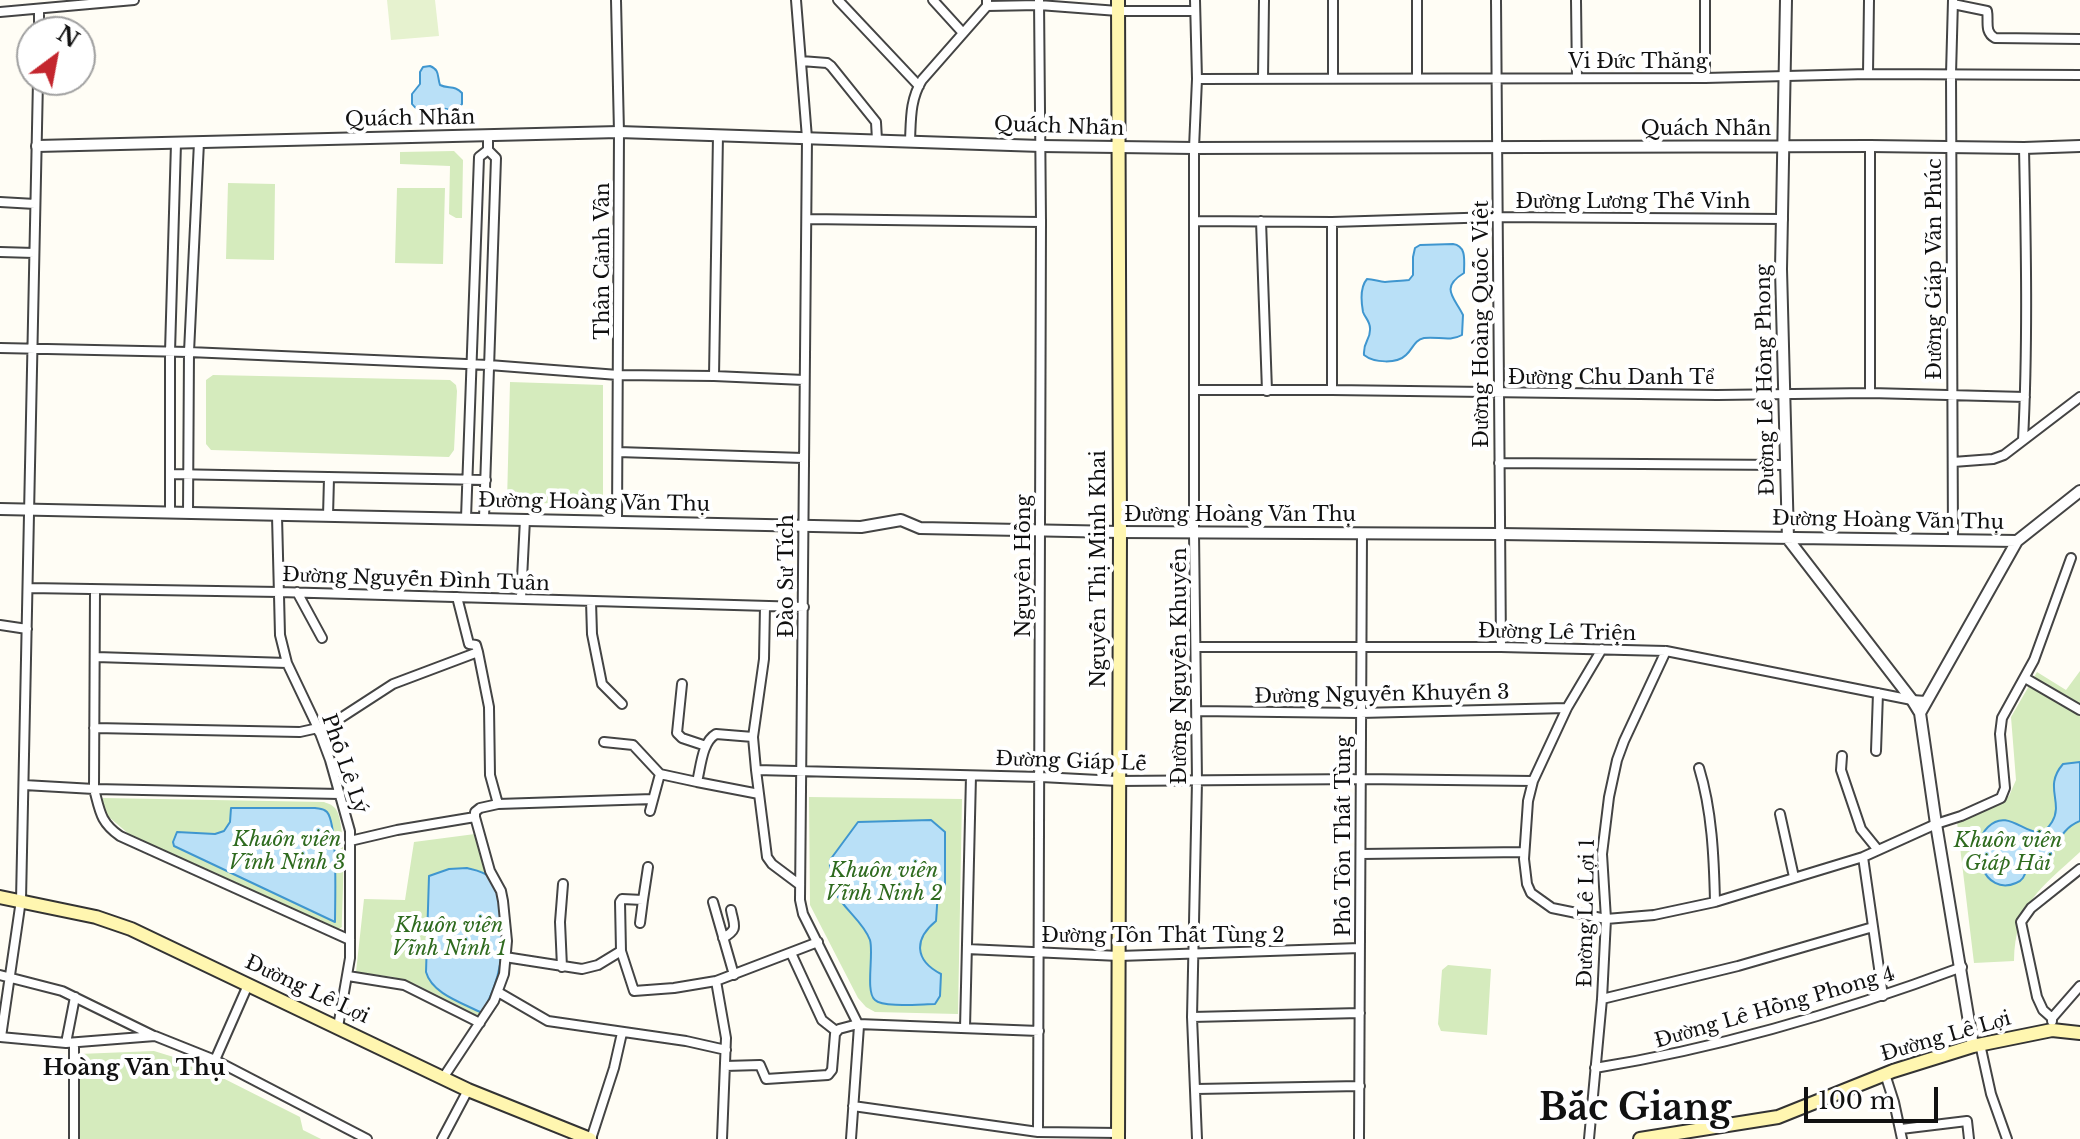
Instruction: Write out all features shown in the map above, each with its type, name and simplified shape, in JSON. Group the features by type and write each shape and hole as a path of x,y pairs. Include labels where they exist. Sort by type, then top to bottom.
{"main road":[{"name":"Nguyễn Thị Minh Khai","path":"1118,6 1118,1136"},
{"name":"Đường Lê Lợi","path":"0,897 114,922 468,1090 591,1139"},
{"name":"Đường Lê Lợi","path":"1640,1139 1778,1117 1885,1074 2052,1024 2080,1033"}],"street":[{"path":"0,12 134,0"},
{"name":"Thân Cảnh Vân","path":"616,0 619,132 617,522"},
{"name":"Đào Sư Tích","path":"796,0 807,138 801,908 860,1030 851,1139"},
{"path":"838,0 919,86"},
{"path":"933,0 963,33"},
{"name":"Đường Nguyễn Khuyến","path":"1195,0 1197,781 1192,1017 1197,1139"},
{"path":"1263,79 1264,0"},
{"path":"1333,0 1333,78"},
{"path":"1417,0 1417,78"},
{"name":"Đường Hoàng Quốc Việt","path":"1496,0 1501,647"},
{"path":"1576,0 1577,78"},
{"path":"1705,0 1705,78"},
{"name":"Đường Lê Hồng Phong","path":"1786,0 1781,269 1788,539"},
{"path":"1868,74 1869,0"},
{"path":"910,141 911,104 915,92 987,3 1039,2 1195,11"},
{"name":"Nguyên Hồng","path":"1038,1132 1041,777 1039,2"},
{"path":"1953,2 1987,11 1987,31 1995,38 2080,39"},
{"name":"Đường Giáp Văn Phúc","path":"1953,2 1953,539"},
{"path":"39,9 39,16"},
{"path":"801,61 831,66 876,122 877,140"},
{"name":"Vi Đức Thăng","path":"1197,79 2080,75"},
{"path":"38,96 21,900 5,975 0,1037 70,1043 155,1036"},
{"name":"Quách Nhẫn","path":"37,146 619,132 1194,148 2080,146"},
{"path":"484,518 496,158 488,150 488,135"},
{"path":"714,376 718,135"},
{"path":"188,513 189,352 199,142"},
{"path":"170,513 170,352 176,143"},
{"path":"1870,146 1870,393"},
{"path":"2023,440 2024,148"},
{"path":"466,518 479,157 488,150"},
{"path":"0,202 35,204"},
{"name":"Đường Lương Thế Vinh","path":"1195,221 1332,222 1497,217 1783,219"},
{"path":"807,219 1041,222"},
{"path":"1261,221 1267,391"},
{"path":"1332,222 1332,390"},
{"path":"0,252 34,253"},
{"path":"0,348 189,352 489,365 618,375 804,380"},
{"name":"Đường Chu Danh Tể","path":"1196,390 1499,394 1870,393 2025,397"},
{"path":"1953,462 2000,457 2080,397"},
{"path":"618,452 803,458"},
{"path":"1499,463 1786,465"},
{"path":"170,474 486,480"},
{"path":"328,516 329,478"},
{"name":"Đường Hoàng Văn Thụ","path":"0,509 861,527 901,520 920,528 1040,531 2017,541 2080,491"},
{"name":"Phố Lê Lý","path":"277,516 280,635 287,663 318,730 340,794 350,841 348,976 338,1027"},
{"path":"521,599 525,519"},
{"name":"Phố Tôn Thất Tùng","path":"1359,1139 1362,533"},
{"path":"1788,539 1920,713 1936,824 1976,1045 2007,1139"},
{"path":"1920,713 2017,541"},
{"path":"1602,649 1567,708 1533,781 1528,801 1524,852 1527,884 1531,893 1552,908 1606,919 1654,915 1715,902 1863,857 2001,798 2005,788 2000,726 2006,708 2034,660 2071,558"},
{"name":"Đường Nguyễn Đình Tuân","path":"28,588 297,592 804,607"},
{"path":"95,590 94,789 102,818 109,828 120,836 350,940"},
{"path":"297,592 322,638"},
{"path":"457,597 469,644 476,645 489,707 490,775 498,804"},
{"path":"591,601 592,634 602,684 622,704"},
{"path":"765,606 764,659 753,737 759,794 767,857 800,885"},
{"path":"1,628 27,629"},
{"name":"Đường Lê Triện","path":"1196,647 1501,647 1666,651 1926,701"},
{"name":"Đường Lê Lợi 1","path":"1589,1139 1602,999 1606,919 1602,854 1609,797 1617,760 1666,651"},
{"path":"94,728 318,730 393,684 478,652"},
{"path":"96,657 287,663"},
{"path":"2025,678 2080,710"},
{"path":"682,684 677,733 682,738 706,746"},
{"path":"1876,751 1878,693"},
{"name":"Đường Nguyễn Khuyến 3","path":"1197,711 1360,713 1567,708"},
{"path":"697,782 708,740 716,734 753,737"},
{"path":"604,742 633,745 660,774 759,794"},
{"path":"1842,756 1841,770 1861,829 1878,850"},
{"path":"1699,768 1714,867 1715,902"},
{"name":"Đường Giáp Lễ","path":"756,770 1118,781 1533,781"},
{"path":"650,811 660,774"},
{"path":"965,1028 971,776"},
{"path":"24,785 340,794"},
{"path":"443,1078 480,1023 498,992 504,974 507,941 501,891 490,871 475,812 498,804 653,799"},
{"path":"1780,814 1794,877"},
{"path":"350,841 475,817"},
{"path":"1361,854 1524,852"},
{"path":"1863,857 1883,996"},
{"path":"640,923 648,867"},
{"path":"2080,869 2031,908 2021,922 2037,997 2052,1024 2080,986"},
{"path":"562,967 560,922 563,884"},
{"path":"643,900 621,900 621,951 634,991 716,981 818,942"},
{"path":"713,902 734,975"},
{"path":"723,938 734,932 731,910"},
{"path":"1602,999 1738,966 1873,927"},
{"name":"Đường Tôn Thất Tùng 2","path":"967,949 1119,956 1360,948"},
{"path":"505,957 582,969 594,967 621,951"},
{"path":"791,953 822,1020 836,1031"},
{"name":"Đường Lê Hồng Phong 4","path":"1595,1068 1653,1059 1768,1031 1883,996 1962,967"},
{"path":"5,975 48,986 215,1060 367,1139"},
{"path":"348,976 404,985 480,1023"},
{"path":"716,981 726,1050 722,1139"},
{"path":"215,1060 248,985"},
{"path":"498,992 548,1021 686,1041 726,1050"},
{"path":"74,1139 70,1043 75,997"},
{"path":"1192,1017 1360,1013"},
{"path":"836,1031 858,1024 1039,1031"},
{"path":"725,1066 760,1065 766,1079 828,1075 832,1070 836,1031"},
{"path":"591,1139 622,1033"},
{"path":"1885,1074 1902,1139"},
{"path":"1196,1089 1360,1086"},
{"path":"442,1139 468,1090"},
{"path":"853,1106 1038,1132 1118,1136"},
{"path":"1901,1129 1967,1121 1969,1139"}],"green space":[{"path":"387,0 435,0 439,36 391,40"},
{"path":"454,151 463,160 462,218 449,214 450,166 400,164 400,152"},
{"path":"228,183 275,184 274,260 226,259"},
{"path":"397,188 445,188 443,264 395,263"},
{"path":"213,375 450,380 457,391 454,450 449,457 211,450 206,444 206,380"},
{"path":"510,382 603,385 603,505 507,502"},
{"name":"Khuôn viên Giáp Hải","path":"2080,671 2080,852 2042,887 2025,911 2019,925 2014,961 1974,963 1957,822 1994,807 2009,796 2016,780 2011,717 2037,672 2066,690"},
{"name":"Khuôn viên Vĩnh Ninh 2","path":"809,797 962,799 958,1014 875,1012 858,998 810,905"},
{"name":"Khuôn viên Vĩnh Ninh 3","path":"103,798 324,802 331,805 339,816 342,830 342,927 337,930 130,835 103,812"},
{"name":"Khuôn viên Vĩnh Ninh 1","path":"475,834 484,864 497,885 502,975 481,1017 415,984 393,977 356,972 364,899 405,900 414,842"},
{"path":"1448,965 1491,969 1487,1035 1441,1031 1438,1024 1442,970"},
{"path":"154,1051 193,1063 300,1117 303,1130 321,1139 76,1139 79,1054"}],"water":[{"path":"430,66 437,71 440,85 462,93 462,104 455,111 437,107 424,112 412,104 412,94 420,84 420,72 423,67"},
{"path":"1453,244 1461,248 1464,259 1464,273 1456,278 1451,288 1463,315 1462,335 1421,339 1397,360 1379,361 1364,355 1370,330 1362,303 1362,290 1367,279 1385,282 1409,280 1413,275 1415,248 1420,245"},
{"path":"2080,762 2080,821 2067,829 2044,863 2029,864 2019,882 2005,885 1995,883 1982,868 1979,857 1982,836 1988,827 2006,820 2030,830 2045,830 2055,815 2057,772 2063,764"},
{"path":"231,808 315,808 327,812 333,832 335,922 174,846 177,832 215,834 224,831 230,822"},
{"path":"931,820 945,832 945,885 938,891 936,921 924,935 920,949 926,962 941,974 940,996 935,1004 894,1005 879,1002 872,996 870,940 834,890 830,860 858,822"},
{"path":"467,868 482,872 493,880 501,907 500,964 494,988 482,1013 441,992 426,972 429,876 449,869"}],"district":[{"name":"Hoàng Văn Thụ","path":"134,1069"},
{"name":"Bắc Giang","path":"1635,1110"}]}
